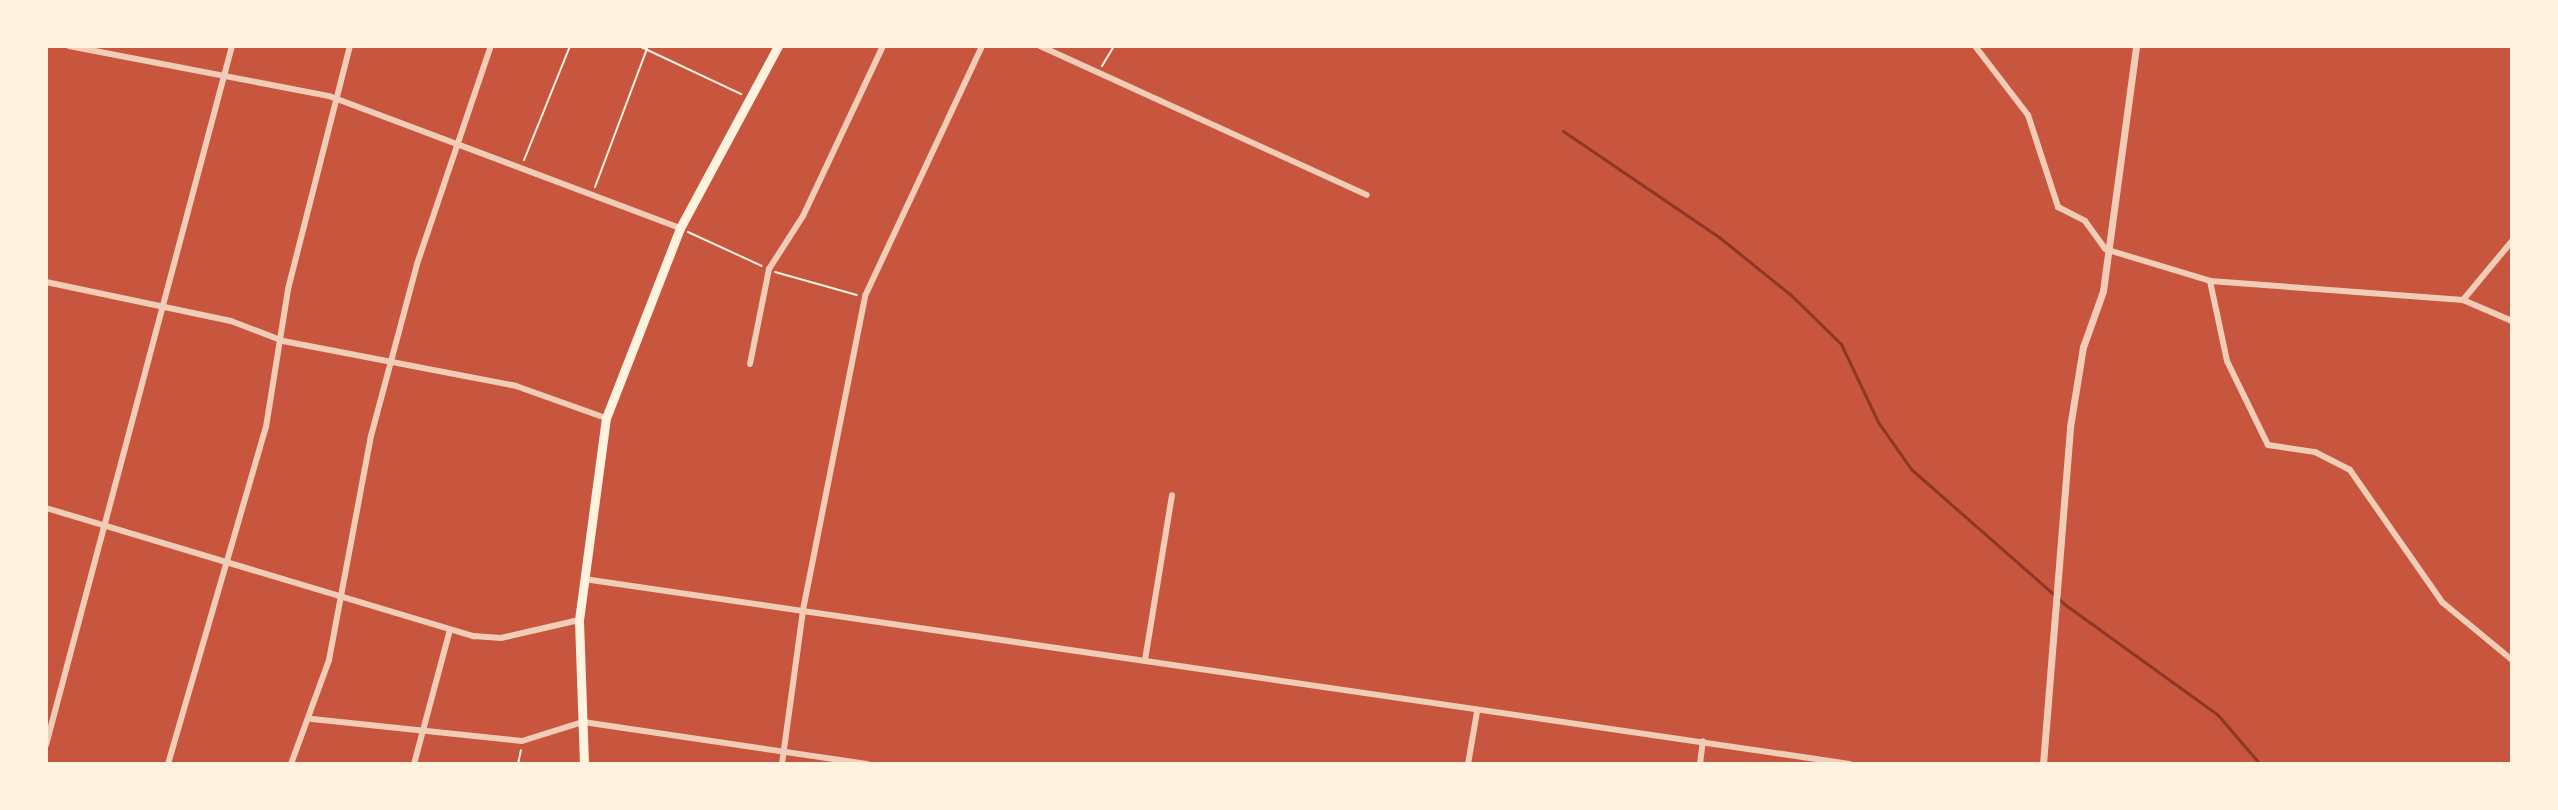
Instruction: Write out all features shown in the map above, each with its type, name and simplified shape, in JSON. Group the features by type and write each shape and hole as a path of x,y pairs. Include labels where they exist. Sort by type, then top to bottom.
{"main road":[{"path":"584,764 579,620 606,418 680,228 753,100 778,46"}],"street":[{"path":"69,46 333,99 454,141 591,199 680,228"},
{"path":"46,745 232,46"},
{"path":"168,764 266,427 280,340 333,99 350,46"},
{"path":"291,764 312,719 343,592 389,364 454,141 491,46"},
{"path":"750,364 769,269 823,177 883,46"},
{"path":"782,764 803,610 865,296 982,46"},
{"path":"1040,46 1367,195"},
{"path":"1975,46 2028,115 2058,207 2085,221 2105,249 2210,281 2463,300 2512,321"},
{"path":"2043,764 2070,427 2083,347 2103,291 2105,249 2136,46"},
{"path":"2463,300 2512,241"},
{"path":"2210,281 2227,361 2268,445 2315,452 2350,470 2442,602 2512,660"},
{"path":"46,282 161,311 231,321 280,340 389,364 516,386 606,418"},
{"path":"1145,660 1172,495"},
{"path":"46,508 226,562 343,592 450,630 501,638 579,620"},
{"path":"584,579 1145,660 1477,712 1703,741 1850,764"},
{"path":"414,764 450,630"},
{"path":"1468,764 1477,712"},
{"path":"312,719 423,727 522,741 583,722 784,748 867,764"},
{"path":"1700,764 1703,741"}],"path":[{"path":"521,169 570,46"},
{"path":"639,46 753,100"},
{"path":"1097,74 1114,46"},
{"path":"591,199 648,48"},
{"path":"518,764 522,741"}],"waterway":[{"path":"1563,131 1719,237 1791,295 1841,344 1878,422 1911,469 2067,606 2217,714 2260,764"}]}
